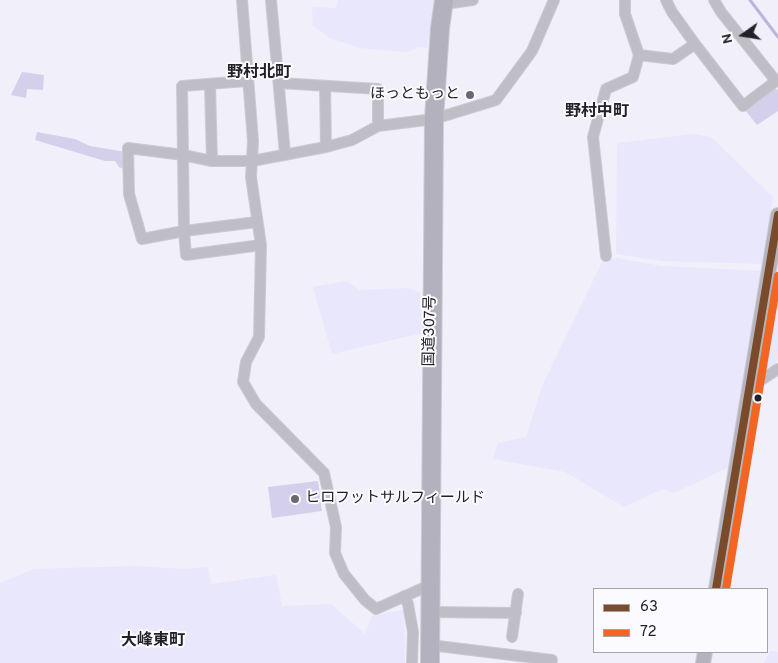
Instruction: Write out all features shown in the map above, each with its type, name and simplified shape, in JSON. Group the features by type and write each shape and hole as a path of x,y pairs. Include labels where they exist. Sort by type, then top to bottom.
{"highway":[{"name":"国道307号","path":"430,663 434,119 444,2"}],"street":[{"path":"242,0 252,161 251,177 261,245 258,337 246,362 243,382 256,404 324,473 336,527 335,553 344,574 355,588 376,608 430,585"},
{"path":"271,0 285,154"},
{"path":"444,2 473,0"},
{"path":"257,222 142,239 128,194 128,148 184,155 212,161 252,161 326,147 352,140 378,126 434,119 496,100 532,50 554,0"},
{"path":"606,256 592,137 606,89 633,77 639,54 625,14 625,0"},
{"path":"666,0 695,44 744,106 777,82 721,12 714,0"},
{"path":"639,54 673,59 695,44"},
{"path":"247,81 182,86 186,255 261,245"},
{"path":"279,83 324,87 378,88 378,126"},
{"path":"210,85 212,161"},
{"path":"324,87 326,147"},
{"path":"716,588 778,214"},
{"path":"749,388 778,369"},
{"path":"512,637 518,594"},
{"path":"404,596 408,604 413,632 412,663"},
{"path":"430,612 516,613"},
{"path":"430,645 552,660"}],"shaded area":[{"path":"338,0 435,0 427,48 419,47 407,52 359,48 330,38 313,26 312,7 336,8"},
{"path":"22,72 44,75 43,90 27,89 26,98 11,95"},
{"path":"775,88 778,90 778,111 757,125 745,110"},
{"path":"37,132 75,139 90,146 126,152 124,169 119,167 115,161 105,161 35,140"},
{"path":"694,134 711,137 773,197 763,264 662,261 616,254 617,143"},
{"path":"778,244 778,360 769,370 759,369"},
{"path":"617,258 662,266 763,271 733,465 674,493 663,489 624,507 565,472 493,459 498,443 526,437 542,386 603,260"},
{"path":"347,281 359,290 408,288 420,293 422,333 332,354 313,287"},
{"name":"ヒロフットサルフィールド","path":"318,481 322,511 272,518 268,487"},
{"path":"135,566 184,569 208,567 211,584 276,575 282,606 331,604 365,634 372,616 404,610 405,663 0,663 0,583 34,569"},
{"path":"770,651 778,652 778,663 764,663"}],"waterway":[{"path":"750,0 778,37"}],"transit line":[{"name":"63","path":"716,588 778,215"},
{"name":"72","path":"726,588 778,276"}],"place":[{"name":"ほっともっと","path":"470,95"},
{"name":"ヒロフットサルフィールド","path":"295,499"}],"district":[{"name":"野村北町","path":"259,74"},
{"name":"野村中町","path":"597,113"},
{"name":"大峰東町","path":"153,642"}]}
